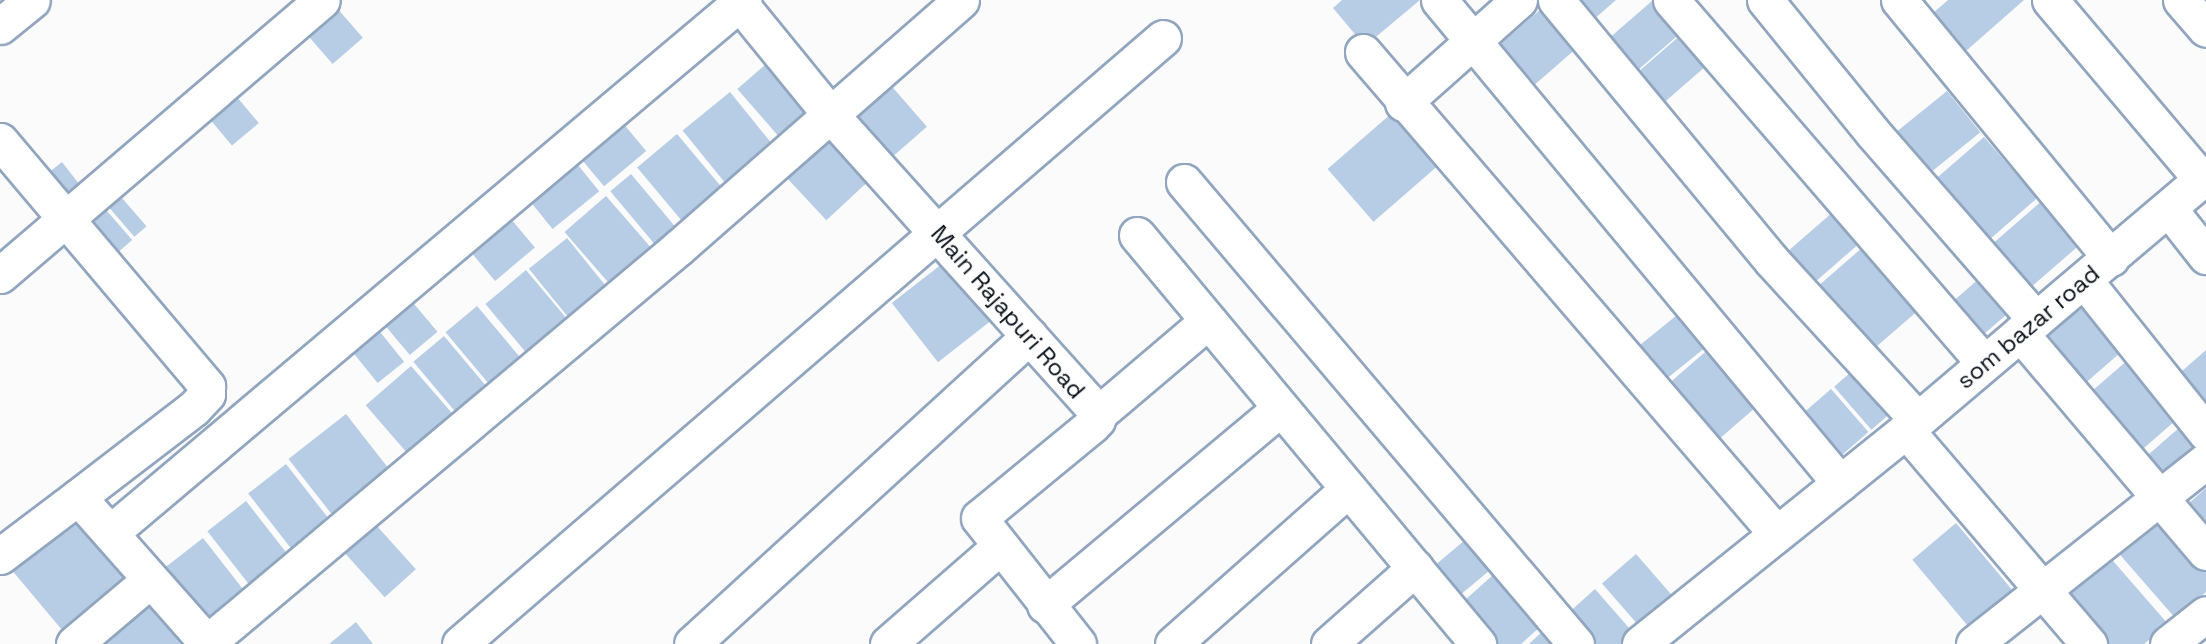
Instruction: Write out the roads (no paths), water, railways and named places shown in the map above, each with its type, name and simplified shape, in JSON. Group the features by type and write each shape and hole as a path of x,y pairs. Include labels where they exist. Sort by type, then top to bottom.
{"street":[{"path":"0,26 32,0"},
{"path":"0,275 323,0"},
{"path":"78,497 207,643 678,248 961,0"},
{"path":"1439,0 1840,483"},
{"path":"1404,103 1519,0"},
{"path":"1556,0 1912,425 2041,588 2089,644"},
{"path":"1671,0 1984,362"},
{"path":"1766,0 2028,326 2158,496 2206,552"},
{"name":"som bazar road","path":"1640,644 1912,425 2098,269 1899,0"},
{"path":"2050,0 2204,178 2098,269 2206,433"},
{"path":"2181,0 2206,29"},
{"path":"110,533 740,1"},
{"name":"Main Rajapuri Road","path":"740,1 829,113 940,233 1097,415 1092,425 982,513 980,522 1045,605 1066,640"},
{"path":"460,644 1163,38"},
{"path":"1363,52 1404,103 1777,534"},
{"path":"0,141 201,377 207,394 0,556"},
{"path":"1184,182 1576,644"},
{"path":"2169,208 2206,256"},
{"path":"1137,235 1478,644"},
{"path":"1097,415 1208,321"},
{"path":"692,644 1029,335"},
{"path":"1045,605 1281,408"},
{"path":"1974,644 2041,588 2206,461"},
{"path":"1173,644 1348,489"},
{"path":"888,644 999,547"},
{"path":"1329,644 1415,568"},
{"path":"74,644 150,580"},
{"path":"2168,644 2206,614"}]}
